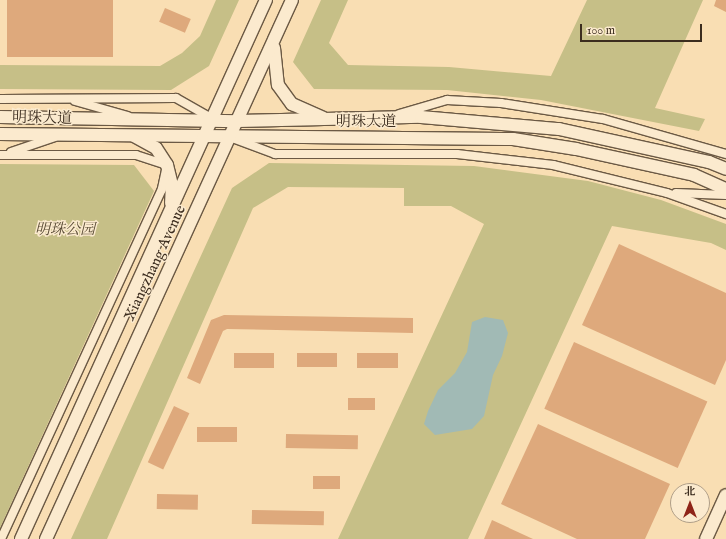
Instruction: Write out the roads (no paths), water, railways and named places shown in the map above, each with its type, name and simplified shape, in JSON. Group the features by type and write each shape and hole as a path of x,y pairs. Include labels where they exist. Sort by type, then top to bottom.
{"main road":[{"name":"Xiangzhang Avenue","path":"21,539 266,0"},
{"name":"Xiangzhang Avenue","path":"46,539 292,0"},
{"path":"274,41 273,62 278,85 292,104 326,119"},
{"name":"明珠大道","path":"0,118 138,118 213,119 238,121 420,117 559,129 709,162 726,170"},
{"name":"明珠大道","path":"0,134 513,140 576,149 687,174 726,189"},
{"path":"131,135 156,148 168,165 172,185 171,209"},
{"path":"706,539 726,495"}],"street":[{"path":"0,99 176,98 213,119"},
{"path":"66,99 138,118"},
{"path":"387,118 447,100 501,103 603,119 726,154"},
{"path":"2,155 65,134"},
{"path":"230,137 276,154 457,154 553,165 667,193 726,214"},
{"path":"714,150 726,158"},
{"path":"1,539 162,189 168,165 136,155 2,155"},
{"path":"667,193 726,195"}],"water":[{"path":"485,317 503,320 508,333 502,356 493,375 484,416 472,429 435,435 424,424 428,411 438,390 455,373 467,352 472,322"}],"park label":[{"name":"明珠公园","path":"65,230"}]}
